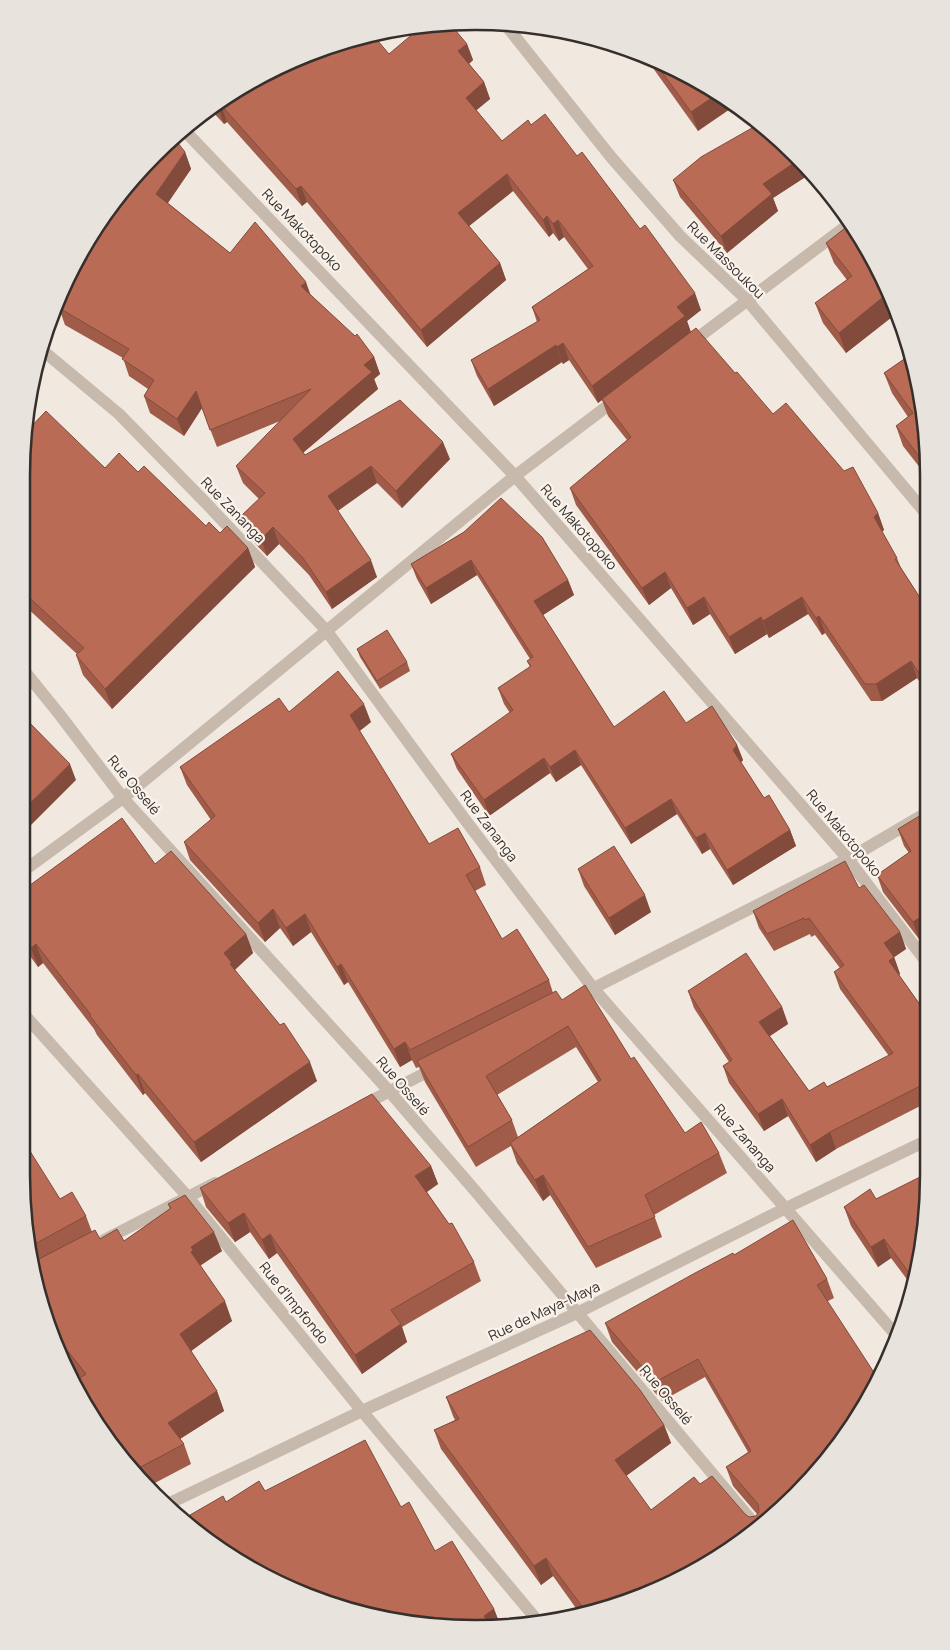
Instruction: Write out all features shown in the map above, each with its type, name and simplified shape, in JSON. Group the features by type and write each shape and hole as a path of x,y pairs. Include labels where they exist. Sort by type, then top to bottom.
{"street":[{"name":"Rue Massoukou","path":"511,32 611,157 674,229 747,300 920,506"},
{"name":"Rue Makotopoko","path":"188,135 515,476 848,859 920,954"},
{"path":"677,353 845,227"},
{"name":"Rue Zananga","path":"47,354 119,414 326,630 460,813 593,988 892,1330"},
{"path":"30,866 123,798 515,476 630,388"},
{"name":"Rue Osselé","path":"30,678 123,798 389,1091 753,1522"},
{"path":"575,997 848,859 920,817"},
{"name":"Rue d'Impfondo","path":"30,1020 188,1197 362,1411 534,1616"},
{"path":"354,1110 451,1060"},
{"name":"Rue de Maya-Maya","path":"173,1502 362,1411 577,1313 786,1208 920,1144"},
{"path":"89,1248 223,1178"}],"building":[{"path":"456,31 467,44 458,51 484,82 466,98 502,141 528,120 531,125 545,114 577,156 582,152 640,229 645,225 695,293 677,307 685,316 592,386 563,343 557,347 556,345 488,389 471,360 540,320 532,307 593,266 558,220 553,224 547,216 543,220 507,174 458,213 500,263 421,330 301,186 296,189 224,108 278,76 332,54 378,41 389,54 411,35"},
{"path":"661,71 711,98 691,112"},
{"path":"753,128 793,164 763,184 772,194 721,236 673,180 701,157"},
{"path":"178,143 185,152 156,194 230,253 255,222 306,282 301,286 355,336 357,334 374,357 364,365 372,372 293,439 305,455 400,400 443,442 396,491 371,466 328,496 371,560 326,592 303,558 273,527 261,539 240,517 265,493 236,466 311,389 210,430 196,391 177,419 144,396 154,380 122,359 129,349 62,310 76,279 122,204 160,160"},
{"path":"845,228 874,278 883,297 839,333 815,303 852,276 826,243"},
{"path":"696,328 773,414 786,403 844,471 853,467 878,513 874,517 897,558 895,559 920,598 920,675 911,661 876,684 865,684 819,616 816,618 802,597 763,621 761,617 729,637 704,597 687,608 665,572 642,588 570,488 631,437 602,399"},
{"path":"905,359 916,417 919,457 896,426 913,413 884,373"},
{"path":"46,411 105,468 119,453 138,472 144,466 206,526 209,522 220,533 227,526 248,548 105,689 76,655 84,648 30,598 30,475 33,424"},
{"path":"501,498 542,537 568,580 534,601 614,727 664,691 686,723 712,706 737,745 733,750 764,798 769,795 790,830 727,870 705,833 696,838 671,799 625,828 575,750 550,767 544,758 484,800 451,754 513,710 498,688 531,666 527,661 533,657 471,560 426,588 411,564 464,532"},
{"path":"387,630 407,662 377,681 357,649"},
{"path":"338,671 364,704 350,715 429,844 458,828 480,867 466,875 502,939 517,929 549,980 410,1050 405,1042 394,1049 341,964 337,967 305,914 286,928 273,909 258,923 184,842 215,816 180,767 279,698 289,712"},
{"path":"30,723 70,764 30,803"},
{"path":"920,816 920,917 913,922 877,875 911,851 898,829"},
{"path":"122,818 155,864 171,851 246,934 224,953 232,963 230,964 280,1025 284,1023 310,1062 194,1142 138,1074 136,1075 36,944 31,948 30,947 30,885"},
{"path":"614,846 645,895 609,918 578,869"},
{"path":"845,861 859,888 864,885 900,932 884,943 894,957 889,961 920,1005 920,1086 830,1132 810,1145 782,1099 758,1114 723,1066 732,1060 688,991 746,953 782,1007 759,1022 809,1091 824,1082 827,1087 893,1053 834,972 844,965 809,918 805,920 804,918 767,934 753,911"},
{"path":"585,985 631,1059 634,1057 685,1133 701,1122 719,1153 645,1195 655,1217 588,1247 543,1175 535,1180 510,1143 601,1080 568,1026 486,1076 512,1120 468,1147 417,1061 556,991 562,1000"},
{"path":"372,1094 431,1166 415,1176 449,1224 452,1223 474,1262 391,1310 401,1324 355,1355 270,1234 262,1240 244,1213 228,1223 200,1188"},
{"path":"30,1151 60,1199 72,1192 86,1216 36,1243 31,1204"},
{"path":"920,1177 916,1233 909,1272 884,1239 871,1247 844,1207 870,1189 876,1199"},
{"path":"185,1195 214,1232 191,1247 193,1250 191,1252 225,1301 180,1334 217,1391 168,1423 184,1444 140,1468 105,1422 79,1378 86,1374 64,1345 45,1290 39,1259 95,1230 100,1239 117,1229 124,1241 171,1208 168,1204"},
{"path":"793,1220 827,1279 817,1285 874,1372 845,1422 810,1468 790,1490 746,1528 698,1560 672,1574 618,1596 582,1607 546,1558 534,1566 434,1430 459,1419 446,1397 590,1330 640,1390 664,1425 615,1460 651,1510 694,1477 700,1484 712,1476 745,1514 749,1517 756,1516 759,1512 758,1504 726,1467 751,1451 698,1359 655,1382 605,1323 695,1273 733,1253 734,1255"},
{"path":"365,1440 401,1507 409,1502 435,1551 452,1541 494,1609 484,1616 487,1620 475,1620 417,1616 360,1605 305,1586 278,1574 228,1545 204,1528 190,1515 223,1496 226,1502 259,1481 265,1491"}]}
